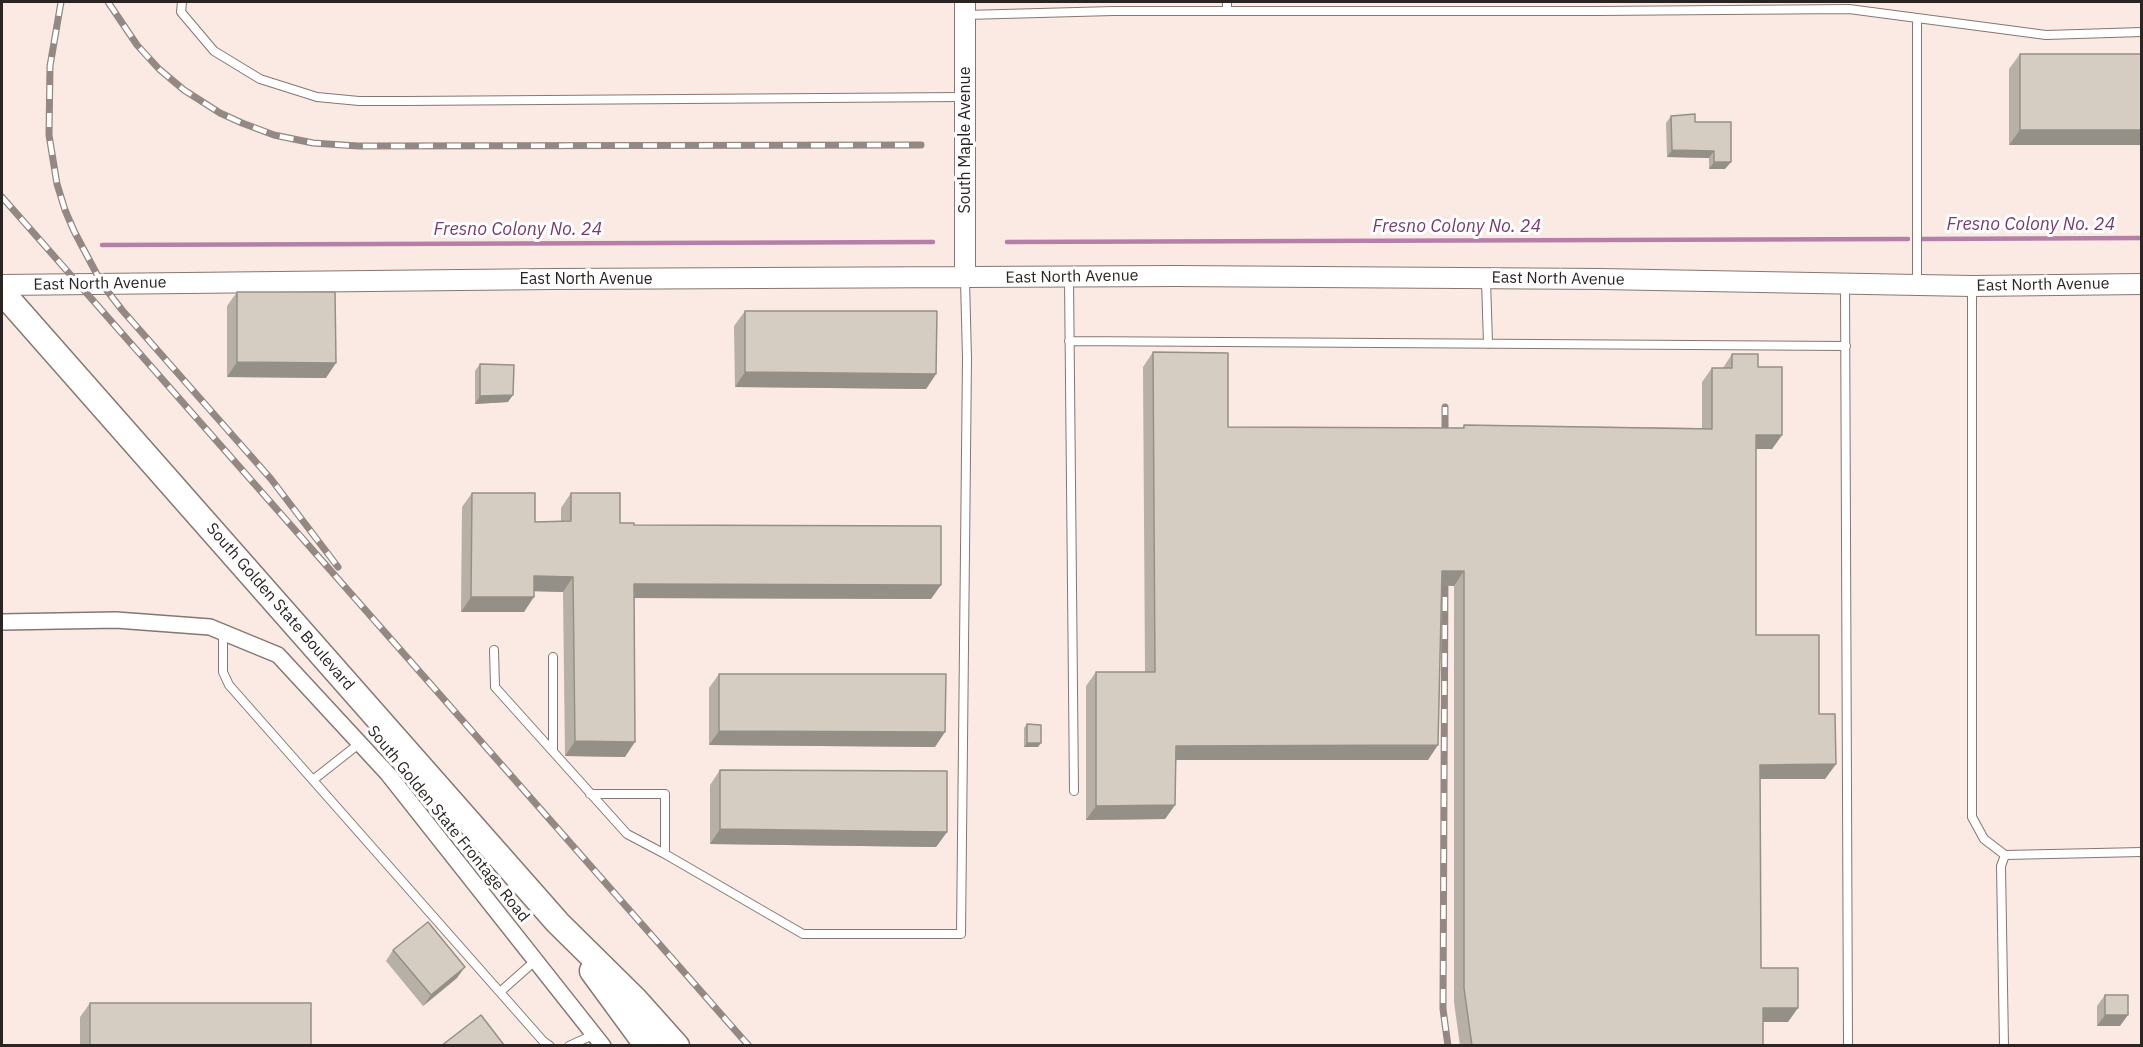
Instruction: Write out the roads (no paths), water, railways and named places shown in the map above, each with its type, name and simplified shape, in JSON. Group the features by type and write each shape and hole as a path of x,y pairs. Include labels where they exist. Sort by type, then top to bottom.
{"main road":[{"name":"South Golden State Boulevard","path":"2,292 558,923 635,999 676,1046"},
{"name":"South Golden State Boulevard","path":"558,923 647,1046"}],"street":[{"name":"South Maple Avenue","path":"965,8 965,278"},
{"name":"East North Avenue","path":"2,285 541,279 1069,277 1486,279 1917,286 2142,284"},
{"name":"South Golden State Frontage Road","path":"2,622 117,620 210,627 278,655 388,774 599,1040"}],"lane":[{"path":"182,2 181,12 214,51 260,79 317,97 359,101 405,101 965,97"},
{"path":"1227,2 1227,11"},
{"path":"965,8 1113,11 1849,9 2046,35 2142,32"},
{"path":"1917,18 1917,286"},
{"path":"1069,277 1074,791"},
{"path":"494,650 495,687 627,834 803,934 961,934 967,358 965,278"},
{"path":"1486,279 1488,344"},
{"path":"1845,284 1848,1046"},
{"path":"1972,286 1972,817 1984,840 2005,855 2142,852"},
{"path":"1069,341 1846,345"},
{"path":"223,632 223,672 229,685 543,1041 550,1046"},
{"path":"553,657 554,751"},
{"path":"313,780 360,743"},
{"path":"590,794 665,794 665,854"},
{"path":"2004,1046 2001,866 2005,855"},
{"path":"500,992 536,960"},
{"path":"569,1046 599,1040"}],"waterway":[{"name":"Fresno Colony No. 24","path":"1922,239 2142,238"},
{"name":"Fresno Colony No. 24","path":"1007,242 1908,239"},
{"name":"Fresno Colony No. 24","path":"102,245 933,242"}],"railway":[{"path":"61,2 50,66 49,135 57,184 74,231 102,284 122,310 271,479 338,567"},
{"path":"108,2 137,45 159,69 184,90 220,113 242,123 274,135 313,143 358,146 921,145"},
{"path":"2,197 749,1046"},
{"path":"1445,407 1445,443"},
{"path":"1445,569 1443,1009 1448,1046"}]}
